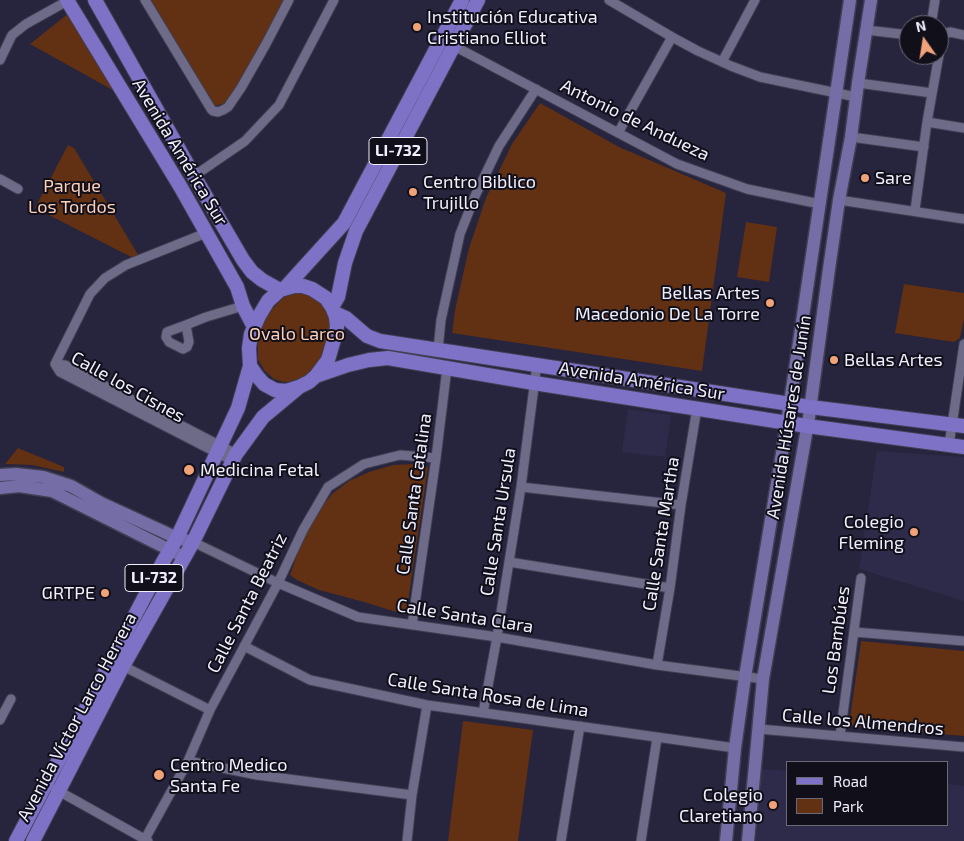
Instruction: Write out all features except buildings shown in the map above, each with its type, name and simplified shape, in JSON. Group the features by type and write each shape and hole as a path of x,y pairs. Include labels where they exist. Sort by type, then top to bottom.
{"main road":[{"name":"Avenida América Sur","path":"68,0 175,178 237,287 254,327"},
{"name":"Avenida América Sur","path":"95,0 243,260 252,272 262,280 282,289"},
{"name":"LI-732","path":"334,310 345,262 356,231 357,213 462,0"},
{"name":"LI-732","path":"282,289 344,223 357,213 454,46 478,0"},
{"path":"303,286 312,289 326,298 334,310 337,327 335,336 328,360 316,376 299,387 286,391 275,390 264,384 250,366 249,348 251,334 263,309 282,289 303,286"},
{"name":"Avenida América Sur","path":"334,310 367,336 380,341 810,407 958,425"},
{"name":"Avenida América Sur","path":"316,376 355,363 388,358 787,423 964,447"},
{"name":"Avenida Víctor Larco Herrera","path":"33,841 52,788 219,450 238,408 250,366"},
{"name":"Avenida Víctor Larco Herrera","path":"16,841 52,788 123,666 193,542 234,458 263,417 299,387"}],"street":[{"path":"0,60 12,35 26,24 68,0"},
{"path":"145,0 211,109 218,112 228,107 241,88 288,0"},
{"path":"609,0 698,51 760,77 856,97"},
{"path":"722,62 755,0"},
{"name":"Avenida Húsares de Junín","path":"726,840 735,748 745,677 790,404 850,0"},
{"name":"Avenida Húsares de Junín","path":"747,841 763,679 807,426 871,0"},
{"path":"932,15 935,0"},
{"path":"194,176 245,141 279,105 332,1"},
{"path":"866,30 899,35"},
{"path":"949,32 964,35"},
{"path":"618,133 672,37"},
{"name":"Antonio de Andueza","path":"454,46 677,164 747,189 820,204"},
{"path":"915,210 937,65"},
{"path":"858,83 932,93"},
{"path":"438,350 441,320 460,234 475,196 499,146 536,89"},
{"path":"927,122 964,128"},
{"path":"851,137 924,148"},
{"path":"0,179 18,189"},
{"path":"840,200 964,219"},
{"name":"Calle los Cisnes","path":"206,233 126,265 105,278 90,294 56,364 65,365 234,458"},
{"path":"186,325 244,306"},
{"path":"949,445 958,425 964,344"},
{"name":"Calle Santa Ursula","path":"483,714 521,487 537,364"},
{"name":"Calle Santa Catalina","path":"412,625 447,368"},
{"name":"Calle Santa Martha","path":"657,665 697,408"},
{"name":"Calle Santa Beatriz","path":"146,840 188,761 210,710 278,583 303,530 328,487 364,464 400,454 436,458"},
{"path":"0,475 43,476 71,486 173,544 184,557"},
{"path":"0,488 19,486 52,491 173,544"},
{"path":"521,487 681,505"},
{"name":"Calle Santa Clara","path":"173,544 193,542 278,583 358,617 497,637 657,665 763,679"},
{"path":"509,562 670,588"},
{"name":"Los Bambúes","path":"840,736 861,578"},
{"path":"854,632 964,641"},
{"name":"Calle Santa Rosa de Lima","path":"244,646 310,680 427,705 735,748"},
{"path":"123,666 210,710"},
{"path":"0,720 11,699"},
{"path":"407,841 412,795 427,705"},
{"path":"561,841 580,726"},
{"name":"Calle los Almendros","path":"759,729 964,747"},
{"path":"641,841 657,738"},
{"path":"188,761 257,775 412,795"},
{"path":"52,788 146,840"},
{"path":"726,840 747,841"}],"shaded area":[{"path":"628,409 671,415 665,457 622,452"},
{"name":"Colegio Fleming","path":"877,451 964,457 964,601 859,569"},
{"name":"Colegio Claretiano","path":"762,769 786,771 786,826 949,826 949,784 964,786 964,841 756,841"}],"green space":[{"path":"146,0 285,0 232,97 222,104 212,107"},
{"path":"69,13 118,93 30,44"},
{"path":"540,103 619,147 726,193 702,371 452,333 455,310 469,248 486,198 512,144"},
{"name":"Parque Los Tordos","path":"68,145 74,148 143,263 35,208"},
{"path":"746,222 777,227 769,282 737,277"},
{"path":"904,284 964,293 964,319 960,338 954,342 895,333"},
{"name":"Ovalo Larco","path":"306,289 333,313 329,347 309,373 294,381 284,382 274,379 264,370 258,359 258,341 262,324 283,298 294,290"},
{"path":"18,448 64,467 64,472 32,465 5,464"},
{"path":"415,464 428,467 406,615 319,590 290,575 307,526 332,494 349,481 369,472 393,465"},
{"path":"861,641 964,651 964,736 849,726"},
{"path":"463,721 533,730 518,841 448,841"}],"place":[{"name":"Institución Educativa Cristiano Elliot","path":"417,27"},
{"name":"Sare","path":"865,178"},
{"name":"Centro Biblico Trujillo","path":"413,192"},
{"name":"Bellas Artes Macedonio De La Torre","path":"770,303"},
{"name":"Bellas Artes","path":"834,360"},
{"name":"Medicina Fetal","path":"189,470"},
{"name":"Colegio Fleming","path":"914,532"},
{"name":"GRTPE","path":"105,593"},
{"name":"Centro Medico Santa Fe","path":"159,775"},
{"name":"Colegio Claretiano","path":"773,805"}]}
